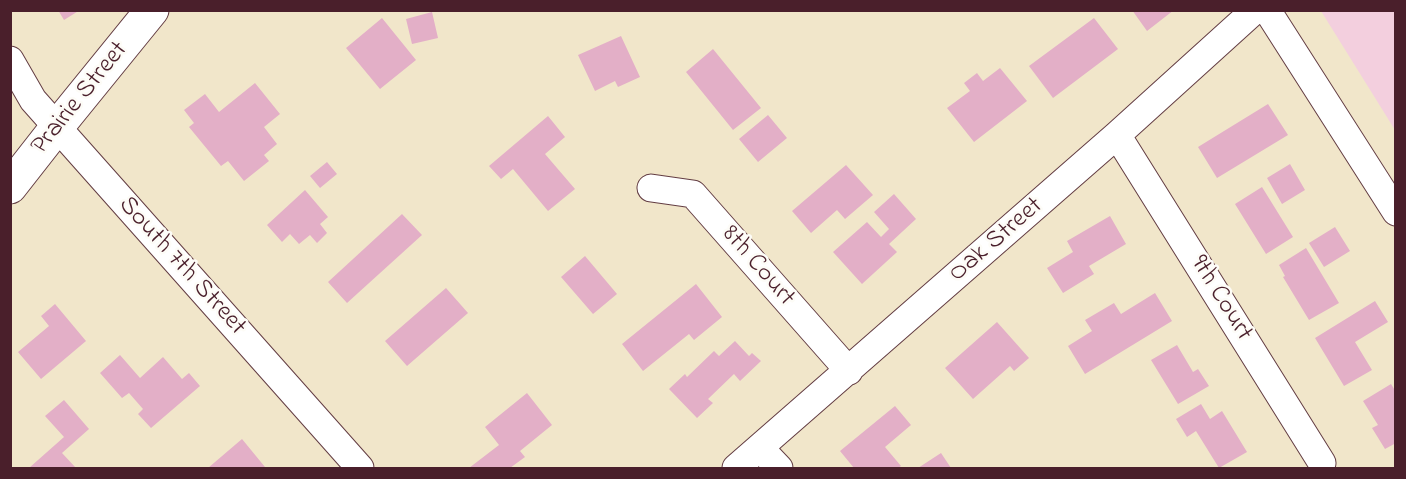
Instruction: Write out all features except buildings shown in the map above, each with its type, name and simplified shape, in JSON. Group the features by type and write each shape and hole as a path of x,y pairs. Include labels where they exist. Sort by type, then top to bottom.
{"street":[{"name":"Prairie Street","path":"10,188 152,10"},
{"name":"Oak Street","path":"736,468 1117,135 1255,10"},
{"path":"1267,10 1395,212"},
{"name":"South 7th Street","path":"10,60 33,100 360,468"},
{"name":"9th Court","path":"1117,135 1322,463"},
{"name":"8th Court","path":"651,188 693,194 849,371"},
{"path":"760,448 778,468"}],"shaded area":[{"path":"1321,11 1395,11 1395,130"}]}
